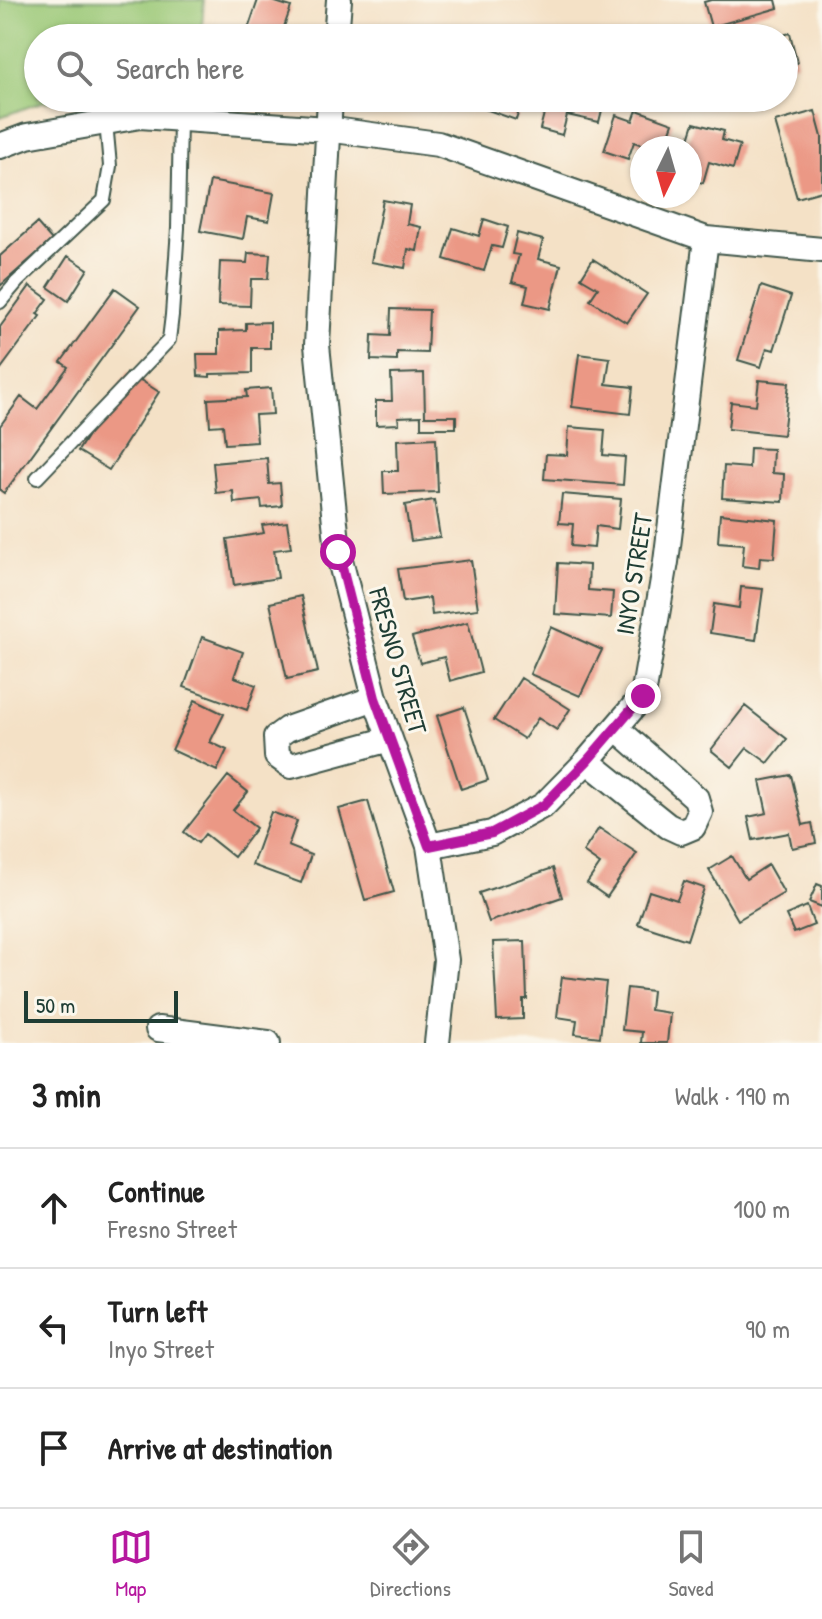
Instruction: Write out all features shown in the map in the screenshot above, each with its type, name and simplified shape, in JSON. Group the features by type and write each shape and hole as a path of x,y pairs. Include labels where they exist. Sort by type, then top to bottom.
{"street":[{"path":"337,24 339,0"},
{"name":"FRESNO STREET","path":"329,112 317,345 338,552 375,698 429,846 446,960 437,1043"},
{"path":"0,146 27,136 140,116 327,129 438,144 706,239 822,250"},
{"name":"INYO STREET","path":"429,846 492,833 544,805 643,696 666,562 706,239"},
{"path":"375,698 287,729 276,737 277,756 291,766 390,739"},
{"path":"587,761 668,826 681,832 693,827 700,812 696,798 616,728"},
{"path":"158,1029 268,1043"}],"lane":[{"path":"37,478 169,340 178,228 180,119"},
{"path":"0,302 104,200 110,166 106,122"}],"green space":[{"path":"0,0 204,0 202,24 24,24 24,108 0,117"}],"building":[{"path":"258,0 291,7 285,24 250,24"},
{"path":"776,0 778,8 722,24 710,24 704,2"},
{"path":"815,111 822,137 822,191 797,198 775,122"},
{"path":"493,112 519,112 516,120"},
{"path":"544,112 602,112 599,122 567,115 562,135 540,129"},
{"path":"636,112 643,112 673,123 668,136 630,136 628,159 604,151 616,115 633,121"},
{"path":"694,123 724,131 722,140 740,145 733,169 709,162 702,183 702,136 690,136"},
{"path":"210,181 274,193 269,221 247,217 243,239 200,231"},
{"path":"383,200 410,205 407,224 421,227 417,251 408,249 405,268 371,262"},
{"path":"484,219 508,227 502,248 492,246 484,271 444,259 453,228 479,236"},
{"path":"37,223 52,240 0,286 0,256"},
{"path":"517,233 543,240 538,259 561,265 550,309 524,303 528,286 512,282 519,255 512,254"},
{"path":"248,253 270,254 268,279 251,279 250,306 218,305 220,262 247,263"},
{"path":"68,256 88,269 68,301 48,287"},
{"path":"593,259 647,294 627,323 590,300 598,288 581,278"},
{"path":"30,286 48,299 37,314 40,316 0,370 0,327"},
{"path":"761,286 791,296 774,350 767,348 761,367 738,360"},
{"path":"115,288 140,306 4,493 0,490 0,426 21,397 37,409 68,367 61,362"},
{"path":"391,309 429,310 427,353 397,352 397,361 371,360 372,335 390,336"},
{"path":"270,322 270,348 252,348 252,373 198,376 197,354 219,354 219,331 246,330 246,323"},
{"path":"579,354 610,358 606,384 633,387 630,414 572,407"},
{"path":"128,372 159,392 109,470 78,451"},
{"path":"424,373 425,416 456,416 456,428 421,428 421,416 398,417 399,424 376,425 376,401 392,401 391,374"},
{"path":"759,380 789,383 783,435 728,429 731,402 756,405"},
{"path":"271,388 273,414 255,415 257,442 225,444 223,425 210,426 208,399 247,397 246,390"},
{"path":"569,427 605,430 603,455 625,457 623,485 544,479 546,454 567,455"},
{"path":"436,438 438,492 384,494 383,471 398,471 397,440"},
{"path":"750,448 773,449 772,473 784,474 783,502 722,498 724,466 749,468"},
{"path":"267,458 269,484 280,483 282,506 262,508 261,500 234,503 233,491 216,493 213,463"},
{"path":"562,494 621,499 618,529 596,526 594,548 571,546 573,524 559,523"},
{"path":"434,500 440,537 411,541 405,505"},
{"path":"720,514 777,520 774,558 760,557 759,568 742,566 744,544 718,542"},
{"path":"287,522 291,548 274,550 278,578 234,585 227,539 264,533 262,525"},
{"path":"471,560 478,609 432,615 430,598 403,602 398,569"},
{"path":"558,563 589,565 588,590 613,592 611,618 555,614"},
{"path":"741,587 763,589 756,640 710,633 714,604 739,608"},
{"path":"301,596 318,672 287,679 270,603"},
{"path":"468,622 481,672 450,681 444,657 420,663 412,637"},
{"path":"551,627 602,650 580,696 530,674"},
{"path":"202,637 243,652 234,677 256,685 247,710 184,687"},
{"path":"521,678 570,709 557,730 538,718 524,739 494,720"},
{"path":"195,700 224,714 210,742 227,750 217,771 172,750"},
{"path":"745,706 787,739 768,763 747,748 732,767 711,750"},
{"path":"464,707 488,780 461,789 437,716"},
{"path":"791,775 803,825 812,823 816,843 792,848 789,833 753,840 748,817 767,813 760,781"},
{"path":"228,776 248,792 233,810 256,828 234,857 205,834 198,843 184,832"},
{"path":"368,801 394,892 365,900 339,809"},
{"path":"271,812 297,821 288,846 311,855 301,883 252,865"},
{"path":"599,828 637,853 607,897 587,883 600,864 583,852"},
{"path":"732,856 746,879 768,865 784,893 738,920 709,870"},
{"path":"553,868 562,897 489,922 479,893"},
{"path":"684,881 704,888 687,940 638,924 649,891 677,900"},
{"path":"817,884 822,886 822,907 809,902"},
{"path":"807,906 814,925 794,933 786,915"},
{"path":"525,941 527,999 523,999 523,1019 497,1020 493,942"},
{"path":"562,977 606,982 600,1037 575,1034 577,1020 557,1017"},
{"path":"627,988 652,991 650,1010 670,1013 667,1043 641,1043 642,1032 622,1030"}],"route":[{"path":"338,552 375,698 429,846 492,833 544,805 643,696"}]}
